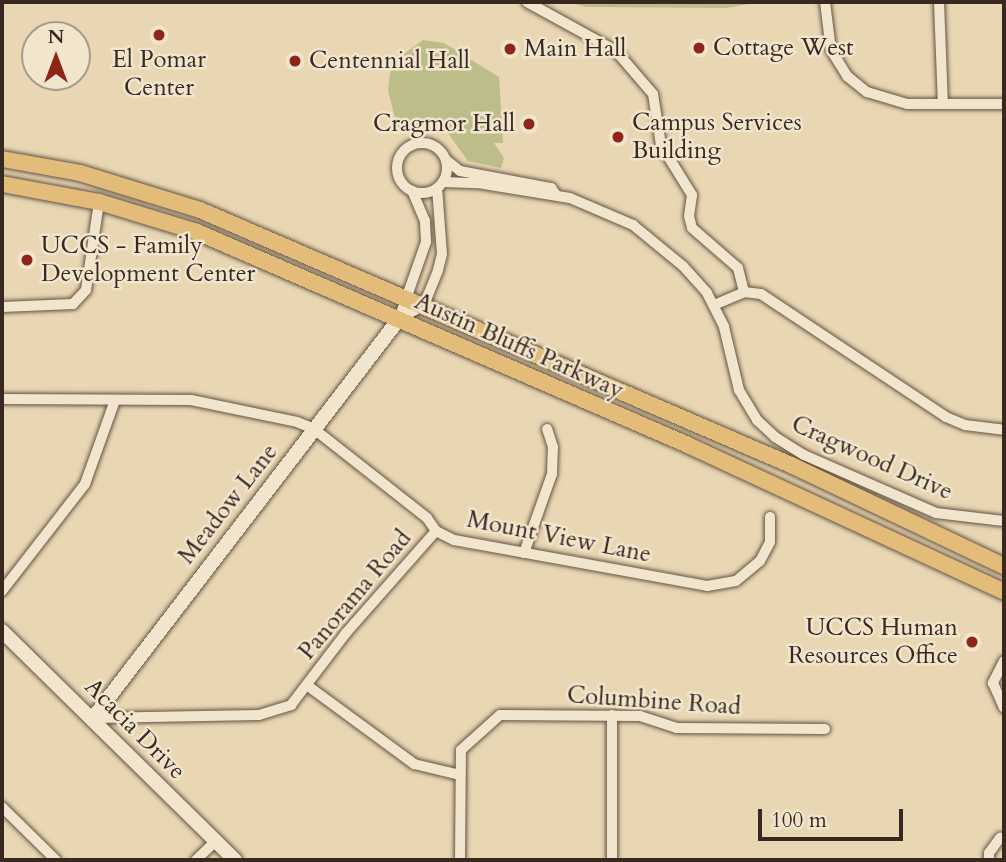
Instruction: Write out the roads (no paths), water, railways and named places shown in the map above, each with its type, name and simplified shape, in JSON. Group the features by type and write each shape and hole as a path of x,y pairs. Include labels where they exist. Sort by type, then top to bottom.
{"main road":[{"name":"Austin Bluffs Parkway","path":"2,159 60,168 159,195 424,305 779,460 1004,566"},
{"name":"Austin Bluffs Parkway","path":"2,184 99,202 197,232 847,516 1004,592"}],"street":[{"path":"527,2 616,51 653,94 660,145 692,195 689,216 692,228 738,268 744,292"},
{"path":"825,2 828,40 840,67 855,85 893,102 1004,104"},
{"path":"939,2 943,104"},
{"path":"424,305 442,254 440,185 446,160 427,144 403,152 397,175 412,191 440,185"},
{"name":"Cragwood Drive","path":"446,160 460,171 551,188 556,195"},
{"name":"Cragwood Drive","path":"440,185 478,183 548,197 556,195 597,206 633,225 683,266 714,305 739,390 757,420 775,437 804,455 936,513 1004,521"},
{"name":"Meadow Lane","path":"93,718 399,319 426,243 425,220 412,191"},
{"path":"2,307 73,304 86,290 99,202"},
{"path":"714,305 744,292 776,302 835,346 957,422 1004,430"},
{"name":"Meadow Lane","path":"399,319 424,305"},
{"name":"Mount View Lane","path":"2,399 191,400 314,429 427,518 436,531 454,540 722,586 736,581 760,562 770,542 770,517"},
{"path":"2,591 85,484 115,400"},
{"path":"524,553 552,474 553,447 547,429"},
{"name":"Panorama Road","path":"308,686 346,633 436,531"},
{"name":"Acacia Drive","path":"2,631 235,860"},
{"path":"1004,661 993,683 1004,708"},
{"path":"93,718 272,713 291,705 308,686 414,764 460,775"},
{"name":"Columbine Road","path":"460,860 461,750 500,715 640,716 676,728 825,729"},
{"path":"612,715 612,860"},
{"path":"2,807 56,860"},
{"path":"989,860 989,853 1000,838"},
{"path":"196,860 216,841"}],"place":[{"name":"El Pomar Center","path":"159,35"},
{"name":"Cottage West","path":"699,48"},
{"name":"Main Hall","path":"510,49"},
{"name":"Centennial Hall","path":"295,61"},
{"name":"Cragmor Hall","path":"529,124"},
{"name":"Campus Services Building","path":"618,137"},
{"name":"UCCS - Family Development Center","path":"27,260"},
{"name":"UCCS Human Resources Office","path":"972,642"}]}
